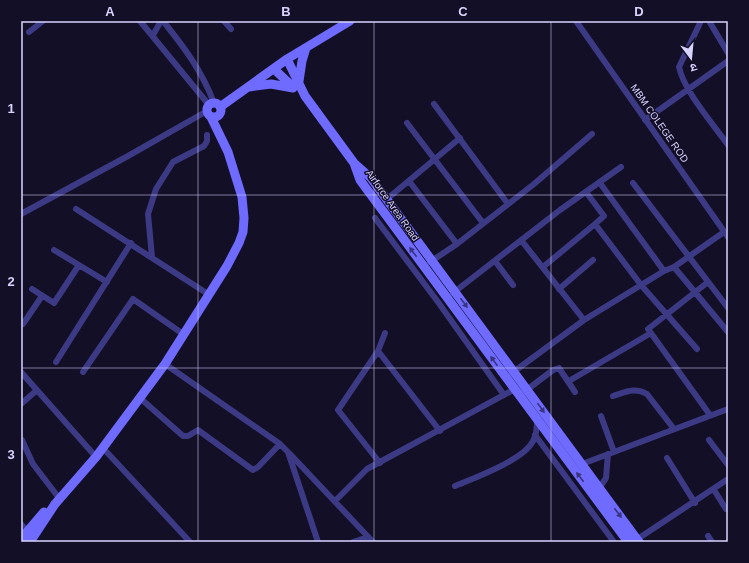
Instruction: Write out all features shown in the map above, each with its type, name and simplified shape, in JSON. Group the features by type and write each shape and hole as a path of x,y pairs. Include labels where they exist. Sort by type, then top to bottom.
{"street":[{"path":"28,32 43,21"},
{"path":"140,21 213,110"},
{"path":"21,539 40,516 57,501 96,457 165,364 227,266 243,232 244,210 242,197 213,110 207,83 192,58 162,21 152,35"},
{"path":"224,21 231,29"},
{"path":"21,214 213,110 287,59 350,21"},
{"name":"MBM COLEGE ROD","path":"576,21 726,234"},
{"path":"701,21 679,67 682,78 688,89 727,141"},
{"path":"709,21 728,53"},
{"path":"248,87 271,84 296,85 306,48"},
{"name":"Airforce Area Road","path":"287,59 296,85"},
{"path":"645,120 728,61"},
{"name":"Airforce Area Road","path":"274,69 296,85 305,96 354,163 360,180 449,300 510,375"},
{"path":"434,104 508,204"},
{"path":"407,123 483,223"},
{"path":"424,266 457,244 508,204 592,134"},
{"path":"152,257 147,225 148,214 156,189 173,162 204,146 208,141 207,135"},
{"path":"387,199 460,138"},
{"path":"354,163 372,178 455,292 510,375 537,420 634,541 728,480"},
{"path":"438,302 449,300 455,292 521,240 621,167"},
{"path":"409,181 457,244"},
{"path":"600,183 664,270"},
{"path":"633,183 728,308"},
{"path":"543,267 604,216 586,192"},
{"path":"76,209 208,294"},
{"path":"376,218 504,395"},
{"path":"595,224 641,285 697,349"},
{"path":"510,375 584,320 664,270 674,267 726,234"},
{"path":"521,240 584,320"},
{"path":"56,362 131,243"},
{"path":"54,250 107,282"},
{"path":"559,289 593,260"},
{"path":"495,261 513,285"},
{"path":"32,290 54,303 79,265"},
{"path":"674,267 693,292 728,332"},
{"path":"708,282 693,292 648,329 710,415"},
{"path":"23,324 42,296"},
{"path":"83,372 133,298 183,334"},
{"path":"380,463 338,410 378,351 385,333"},
{"path":"568,381 651,333"},
{"path":"378,351 440,431"},
{"path":"165,364 280,444 373,542"},
{"path":"335,501 368,469 504,395 520,392 556,368 562,370 574,392"},
{"path":"21,372 96,457"},
{"path":"21,404 37,390"},
{"path":"613,396 632,390 642,391 647,394 674,429"},
{"path":"520,392 582,464 596,492"},
{"path":"140,398 183,436 188,436 198,430 253,470 258,467 280,444"},
{"path":"582,464 728,409"},
{"path":"596,492 606,478 611,453 601,416"},
{"path":"455,486 508,462 529,447 533,443 536,435 537,420"},
{"path":"536,435 614,542"},
{"path":"22,440 33,464 57,501"},
{"path":"709,440 728,465"},
{"path":"102,448 190,542"},
{"path":"288,452 318,542"},
{"path":"668,458 695,502"},
{"path":"714,490 726,509"},
{"path":"30,542 57,501"},
{"path":"21,524 27,531"},
{"path":"708,536 712,542"},
{"path":"353,542 368,537"}]}
